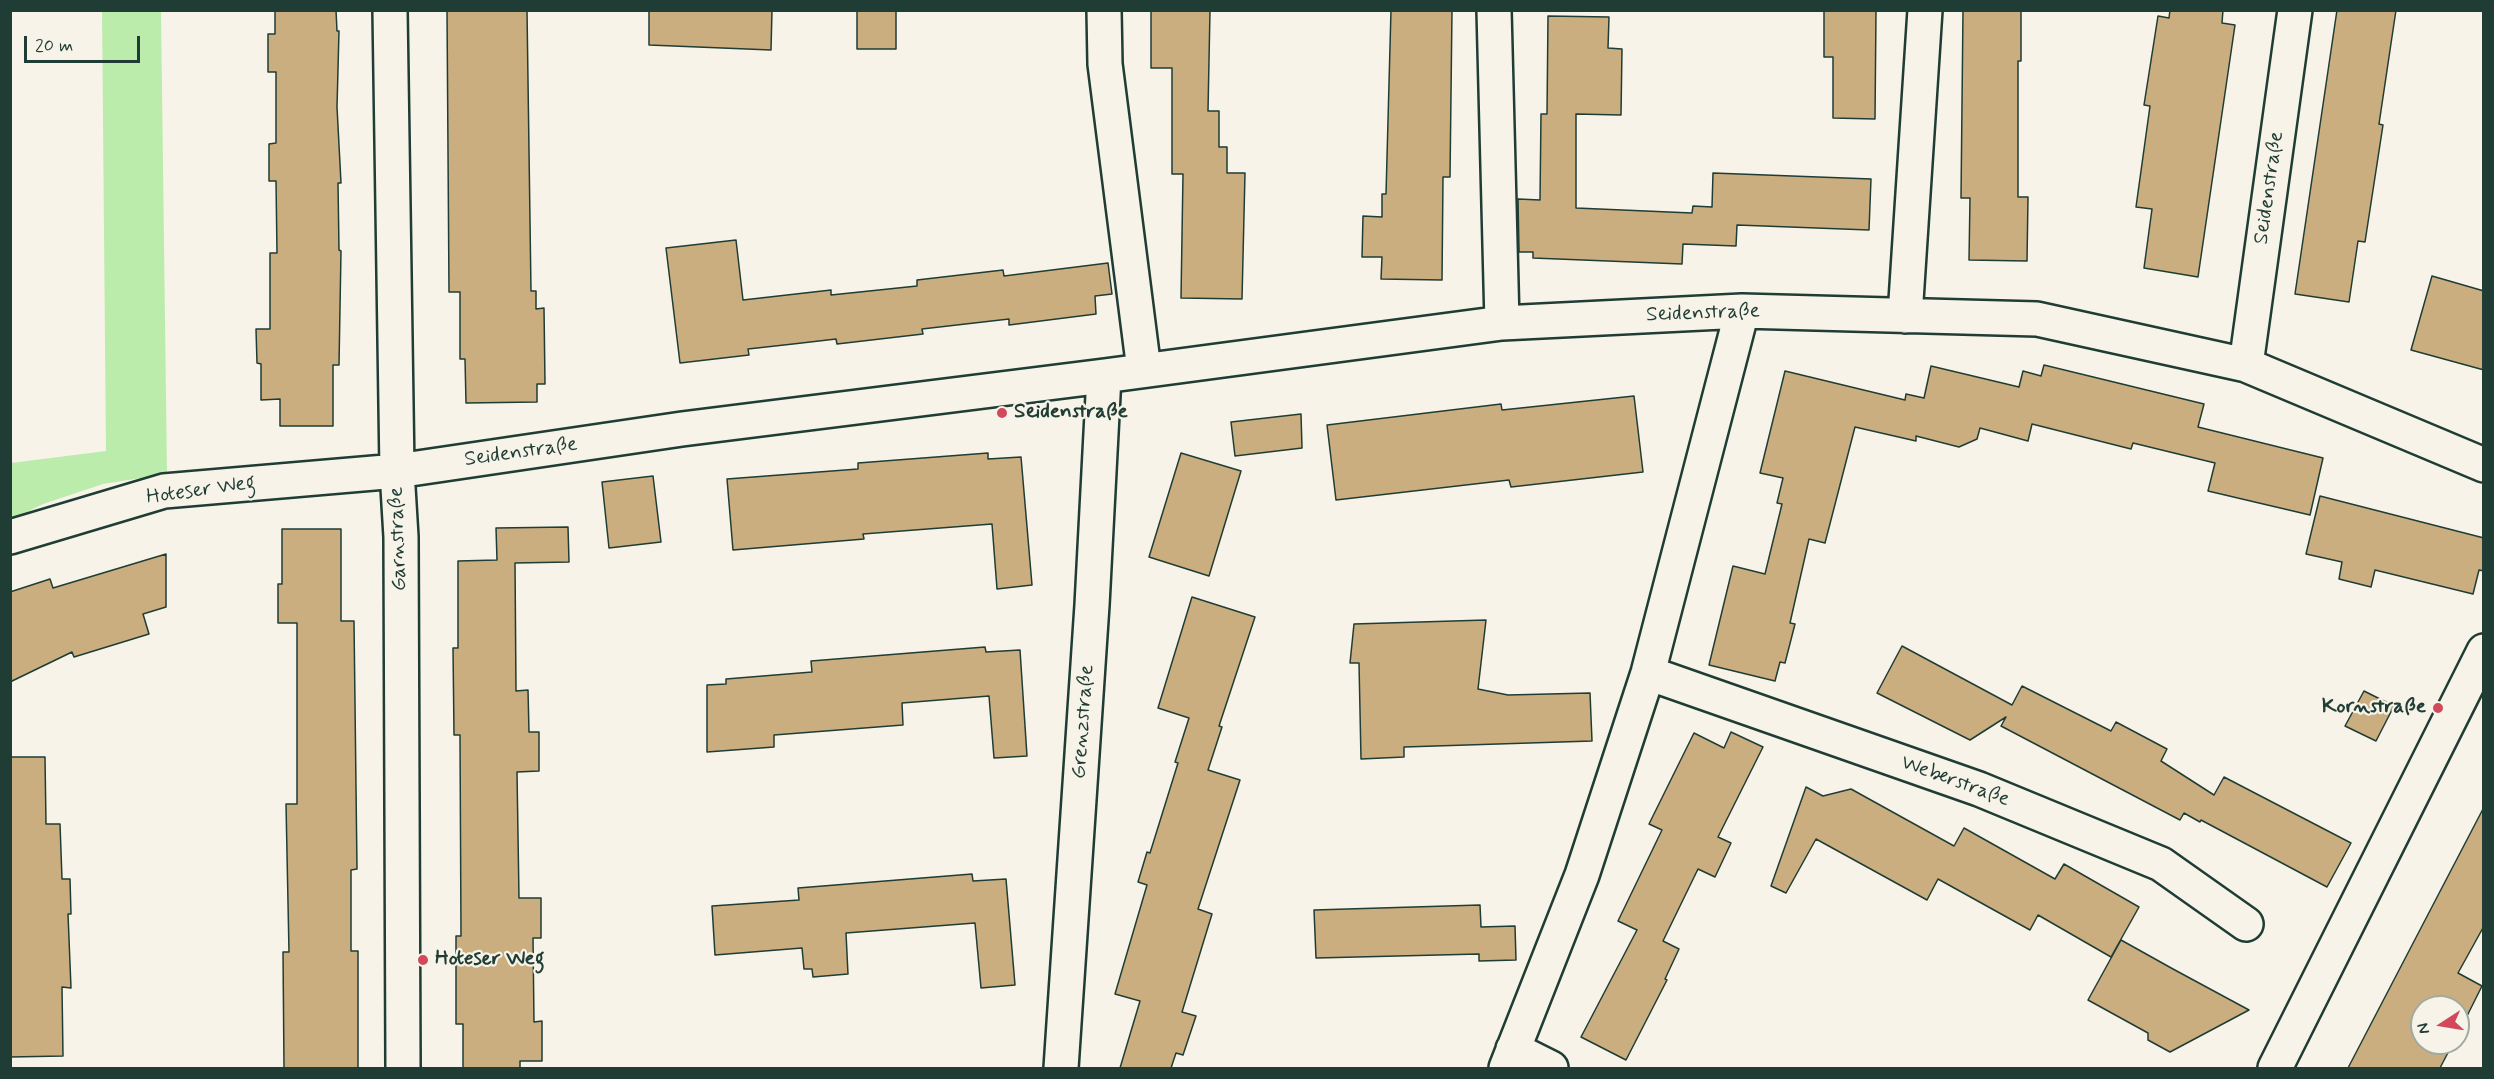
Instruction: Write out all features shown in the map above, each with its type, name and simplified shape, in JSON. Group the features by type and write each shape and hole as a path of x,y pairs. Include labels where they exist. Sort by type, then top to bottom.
{"street":[{"name":"Garnstraße","path":"390,10 397,471 401,537 403,1068"},
{"path":"1104,10 1105,64 1144,370"},
{"path":"1494,10 1502,323"},
{"path":"1905,316 1925,10"},
{"name":"Seidenstraße","path":"2246,365 2295,10"},
{"name":"Seidenstraße","path":"397,471 682,429 1502,323 1742,311 2037,319 2246,365 2484,465"},
{"path":"1551,1068 1509,1059 1582,875 1648,673 1742,311"},
{"name":"Grenzstraße","path":"1061,1068 1092,605 1104,376"},
{"name":"Hoteser Weg","path":"10,537 164,491 397,471"},
{"path":"2274,1068 2484,651"},
{"name":"Weberstraße","path":"1648,673 1979,789 2161,864 2246,924"}],"green space":[{"path":"102,11 161,11 167,474 103,484 43,504 11,520 11,463 106,451"}],"building":[{"path":"275,10 336,10 337,31 339,31 337,107 341,183 338,183 339,250 341,251 339,365 333,365 333,426 280,426 280,399 261,400 261,364 257,363 256,329 270,329 270,253 277,253 276,181 269,181 269,144 276,143 276,72 268,72 268,34 275,34"},
{"path":"447,10 527,10 531,291 536,291 536,309 544,308 545,384 537,384 537,402 466,403 465,359 460,359 460,292 449,292"},
{"path":"649,10 772,10 771,50 649,45"},
{"path":"857,10 896,10 896,49 857,49"},
{"path":"1151,10 1210,10 1208,111 1219,111 1219,147 1227,147 1227,173 1245,173 1242,299 1181,298 1183,174 1172,174 1172,68 1151,68"},
{"path":"1391,10 1452,10 1450,177 1443,177 1442,280 1381,279 1382,257 1362,257 1363,216 1382,217 1382,194 1386,194"},
{"path":"1824,10 1876,10 1875,119 1833,118 1833,57 1824,57"},
{"path":"1963,10 2021,10 2021,61 2018,61 2018,197 2028,197 2027,261 1969,260 1970,198 1961,198"},
{"path":"2170,10 2223,10 2222,23 2235,25 2198,277 2144,268 2152,209 2136,207 2150,106 2144,105 2158,16 2169,18"},
{"path":"2337,10 2396,10 2379,124 2383,125 2365,242 2358,241 2349,302 2295,294"},
{"path":"1548,16 1609,17 1608,48 1622,49 1621,115 1576,114 1576,208 1692,213 1693,206 1712,207 1713,173 1871,179 1869,230 1737,225 1736,246 1683,244 1682,264 1533,258 1533,252 1519,252 1518,199 1540,200 1541,114 1547,114"},
{"path":"736,240 743,300 831,290 831,295 917,286 917,280 1003,270 1004,276 1108,263 1112,294 1095,296 1096,314 1009,325 1009,319 922,329 923,334 837,344 836,339 748,349 749,355 680,363 666,248"},
{"path":"2432,276 2484,291 2484,370 2411,350"},
{"path":"2044,365 2204,404 2198,427 2323,458 2310,515 2208,491 2215,463 2133,443 2131,449 2032,424 2028,441 1980,428 1977,439 1959,447 1916,436 1916,441 1855,427 1825,543 1809,539 1790,623 1795,624 1785,663 1780,662 1775,681 1709,665 1733,566 1765,574 1782,504 1777,503 1783,478 1760,473 1785,371 1905,400 1906,394 1924,398 1931,366 2019,387 2023,371 2041,376"},
{"path":"1634,396 1643,472 1511,487 1509,480 1336,500 1327,425 1501,404 1502,410"},
{"path":"1301,414 1302,448 1235,456 1231,422"},
{"path":"988,453 988,459 1021,457 1032,585 997,589 992,524 863,534 864,539 733,550 727,479 858,469 858,463"},
{"path":"1181,453 1241,471 1209,576 1149,557"},
{"path":"653,476 661,542 609,548 602,482"},
{"path":"2320,496 2484,538 2484,571 2479,570 2473,594 2375,570 2371,587 2339,579 2342,562 2306,554"},
{"path":"568,527 569,562 515,563 516,691 528,690 529,732 539,732 539,771 517,772 519,898 541,898 541,938 533,938 534,1022 542,1021 542,1061 520,1061 520,1068 463,1068 463,1024 456,1024 456,936 461,936 460,735 454,735 453,648 458,648 458,561 497,560 496,528"},
{"path":"282,529 341,529 341,621 354,621 357,869 351,870 351,951 358,951 358,1068 284,1068 283,952 289,952 286,804 297,804 297,623 278,623 278,584 282,584"},
{"path":"166,554 166,607 143,614 149,634 74,657 72,652 10,682 10,592 50,579 53,588"},
{"path":"1192,597 1255,617 1219,726 1222,727 1208,770 1240,780 1198,909 1212,914 1182,1012 1196,1016 1183,1055 1176,1053 1171,1068 1120,1068 1140,1001 1115,994 1147,885 1138,882 1147,852 1150,853 1178,763 1175,762 1189,718 1158,708"},
{"path":"1486,620 1478,689 1508,695 1590,693 1592,741 1404,747 1404,757 1361,759 1359,663 1350,663 1354,624"},
{"path":"1902,646 2012,705 2022,686 2111,731 2116,722 2167,749 2161,761 2214,795 2224,777 2351,843 2327,887 2201,820 2200,822 2184,813 2180,820 2001,726 2006,717 1970,740 1877,693"},
{"path":"985,647 986,652 1020,650 1027,756 994,758 989,696 902,703 903,725 774,735 774,747 707,752 707,685 726,684 726,679 812,672 811,661"},
{"path":"2364,691 2394,706 2376,741 2345,726"},
{"path":"1731,732 1763,747 1718,837 1731,843 1715,877 1698,869 1663,941 1679,949 1665,979 1667,980 1626,1060 1581,1037 1637,930 1618,921 1662,830 1649,824 1694,733 1724,748"},
{"path":"10,757 45,757 46,824 60,824 62,879 70,879 71,914 68,914 71,988 62,987 63,1056 10,1057"},
{"path":"1806,787 1823,796 1851,789 1954,846 1964,828 2055,879 2064,864 2139,907 2111,957 2038,915 2030,930 1938,879 1927,900 1816,839 1786,893 1771,886"},
{"path":"2484,807 2484,926 2458,973 2482,986 2470,1010 2470,995 2410,995 2410,1055 2447,1055 2440,1068 2348,1068"},
{"path":"972,874 973,881 1006,879 1015,985 981,988 975,923 846,933 848,974 813,977 812,969 804,969 802,948 715,955 712,906 799,900 798,888"},
{"path":"1480,905 1481,927 1515,926 1516,960 1479,961 1479,954 1316,958 1314,910"},
{"path":"2121,940 2249,1010 2170,1052 2148,1040 2148,1033 2088,1000"}],"place":[{"name":"Seidenstraße","path":"1002,413"},
{"name":"Kornstraße","path":"2438,708"},
{"name":"Hoteser Weg","path":"423,960"}]}
